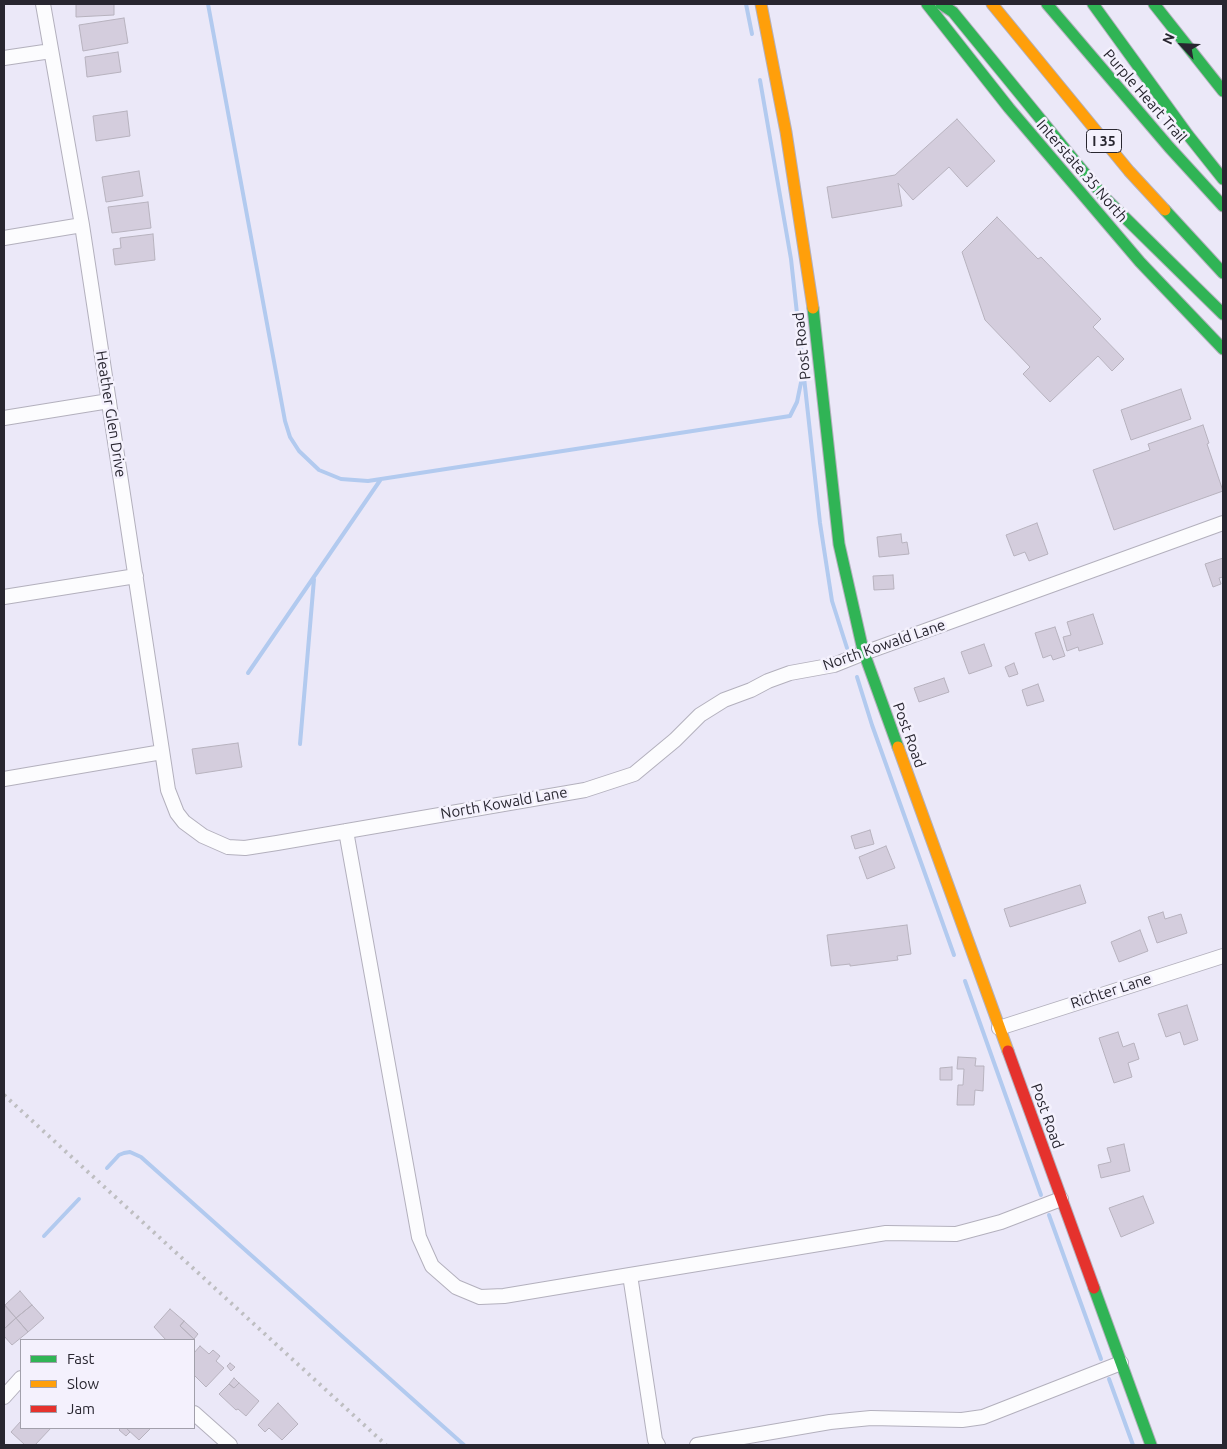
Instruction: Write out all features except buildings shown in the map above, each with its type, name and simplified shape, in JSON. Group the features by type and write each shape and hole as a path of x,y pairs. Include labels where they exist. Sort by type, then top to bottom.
{"main road":[{"name":"Post Road","path":"761,4 786,132 810,280 839,544 864,653 1151,1445"},
{"name":"Interstate 35 North","path":"927,4 1009,108 1140,262 1223,350"},
{"path":"941,4 953,12 1105,198 1223,314"},
{"name":"I 35","path":"992,4 1129,171 1223,273"},
{"name":"Purple Heart Trail","path":"1047,4 1169,147 1223,206"},
{"path":"1093,4 1188,135 1223,179"},
{"path":"1154,4 1223,91"}],"street":[{"name":"Heather Glen Drive","path":"44,4 82,225 168,790 177,813 184,822"},
{"path":"4,58 51,51"},
{"path":"4,238 82,225"},
{"path":"4,418 109,401"},
{"name":"North Kowald Lane","path":"184,822 203,836 228,847 245,848 584,790 634,774 676,740 700,715 724,700 751,690 768,681 790,674 834,666 864,653 1223,523"},
{"path":"4,597 136,576"},
{"path":"4,779 162,752"},
{"path":"346,831 419,1238 432,1266 456,1287 480,1297 504,1296 886,1234 956,1234 1002,1222 1061,1199"},
{"name":"Richter Lane","path":"999,1028 1223,956"},
{"path":"630,1275 655,1440 658,1445"},
{"path":"697,1445 830,1422 871,1418 962,1420 983,1417 1121,1363"},
{"path":"4,1397 20,1379"},
{"path":"195,1414 230,1445"}],"waterway":[{"path":"208,4 285,421 290,437 299,451 319,470 341,479 368,481 790,416 797,402 804,368"},
{"path":"746,4 752,34"},
{"path":"760,80 791,259 820,523 832,601 847,648"},
{"path":"248,673 381,479"},
{"path":"300,744 314,579"},
{"path":"857,677 872,725 954,955"},
{"path":"965,981 1041,1195"},
{"path":"107,1168 119,1155 124,1153 130,1152 141,1157 464,1445"},
{"path":"44,1236 79,1199"},
{"path":"1049,1215 1101,1359"},
{"path":"1109,1379 1133,1445"}],"railway":[{"path":"4,1095 386,1445"}],"traffic: fast":[{"path":"927,4 1009,108 1140,262 1223,349"},
{"path":"941,4 953,12 1105,198 1223,314"},
{"path":"1047,4 1169,147 1223,206"},
{"path":"1093,4 1188,135 1223,179"},
{"path":"1154,4 1223,91"},
{"path":"1165,210 1223,273"},
{"path":"813,308 839,544 863,650 898,747"},
{"path":"1094,1288 1151,1445"}],"traffic: slow":[{"path":"761,4 786,132 813,308"},
{"path":"992,4 1129,171 1165,210"},
{"path":"898,747 1008,1051"}],"traffic: jam":[{"path":"1008,1051 1094,1288"}]}
